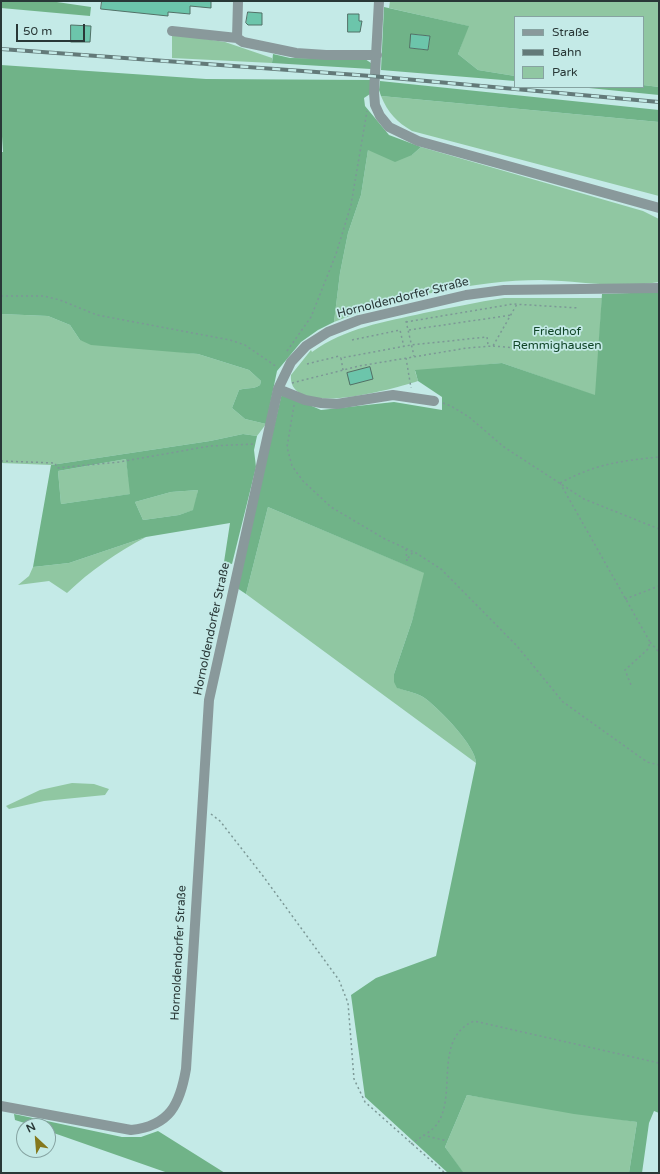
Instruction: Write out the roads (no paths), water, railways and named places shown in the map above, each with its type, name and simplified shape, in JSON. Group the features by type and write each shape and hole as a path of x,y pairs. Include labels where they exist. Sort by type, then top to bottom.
{"street":[{"path":"237,38 238,1"},
{"path":"379,1 374,92 377,110 384,122 395,131 418,141 659,208"},
{"path":"172,31 237,38 243,42 296,53 326,56 377,55"},
{"name":"Hornoldendorfer Straße","path":"1,1106 131,1130 152,1126 162,1120 174,1108 182,1092 186,1069 209,700 279,387 291,362 299,352 315,339 340,326 466,295 504,290 659,288"},
{"path":"279,387 295,396 321,404 337,404 393,395 413,396 434,401"}],"railway":[{"path":"1,49 371,76 659,102"}],"park label":[{"name":"Friedhof Remmighausen","path":"557,339"}]}
